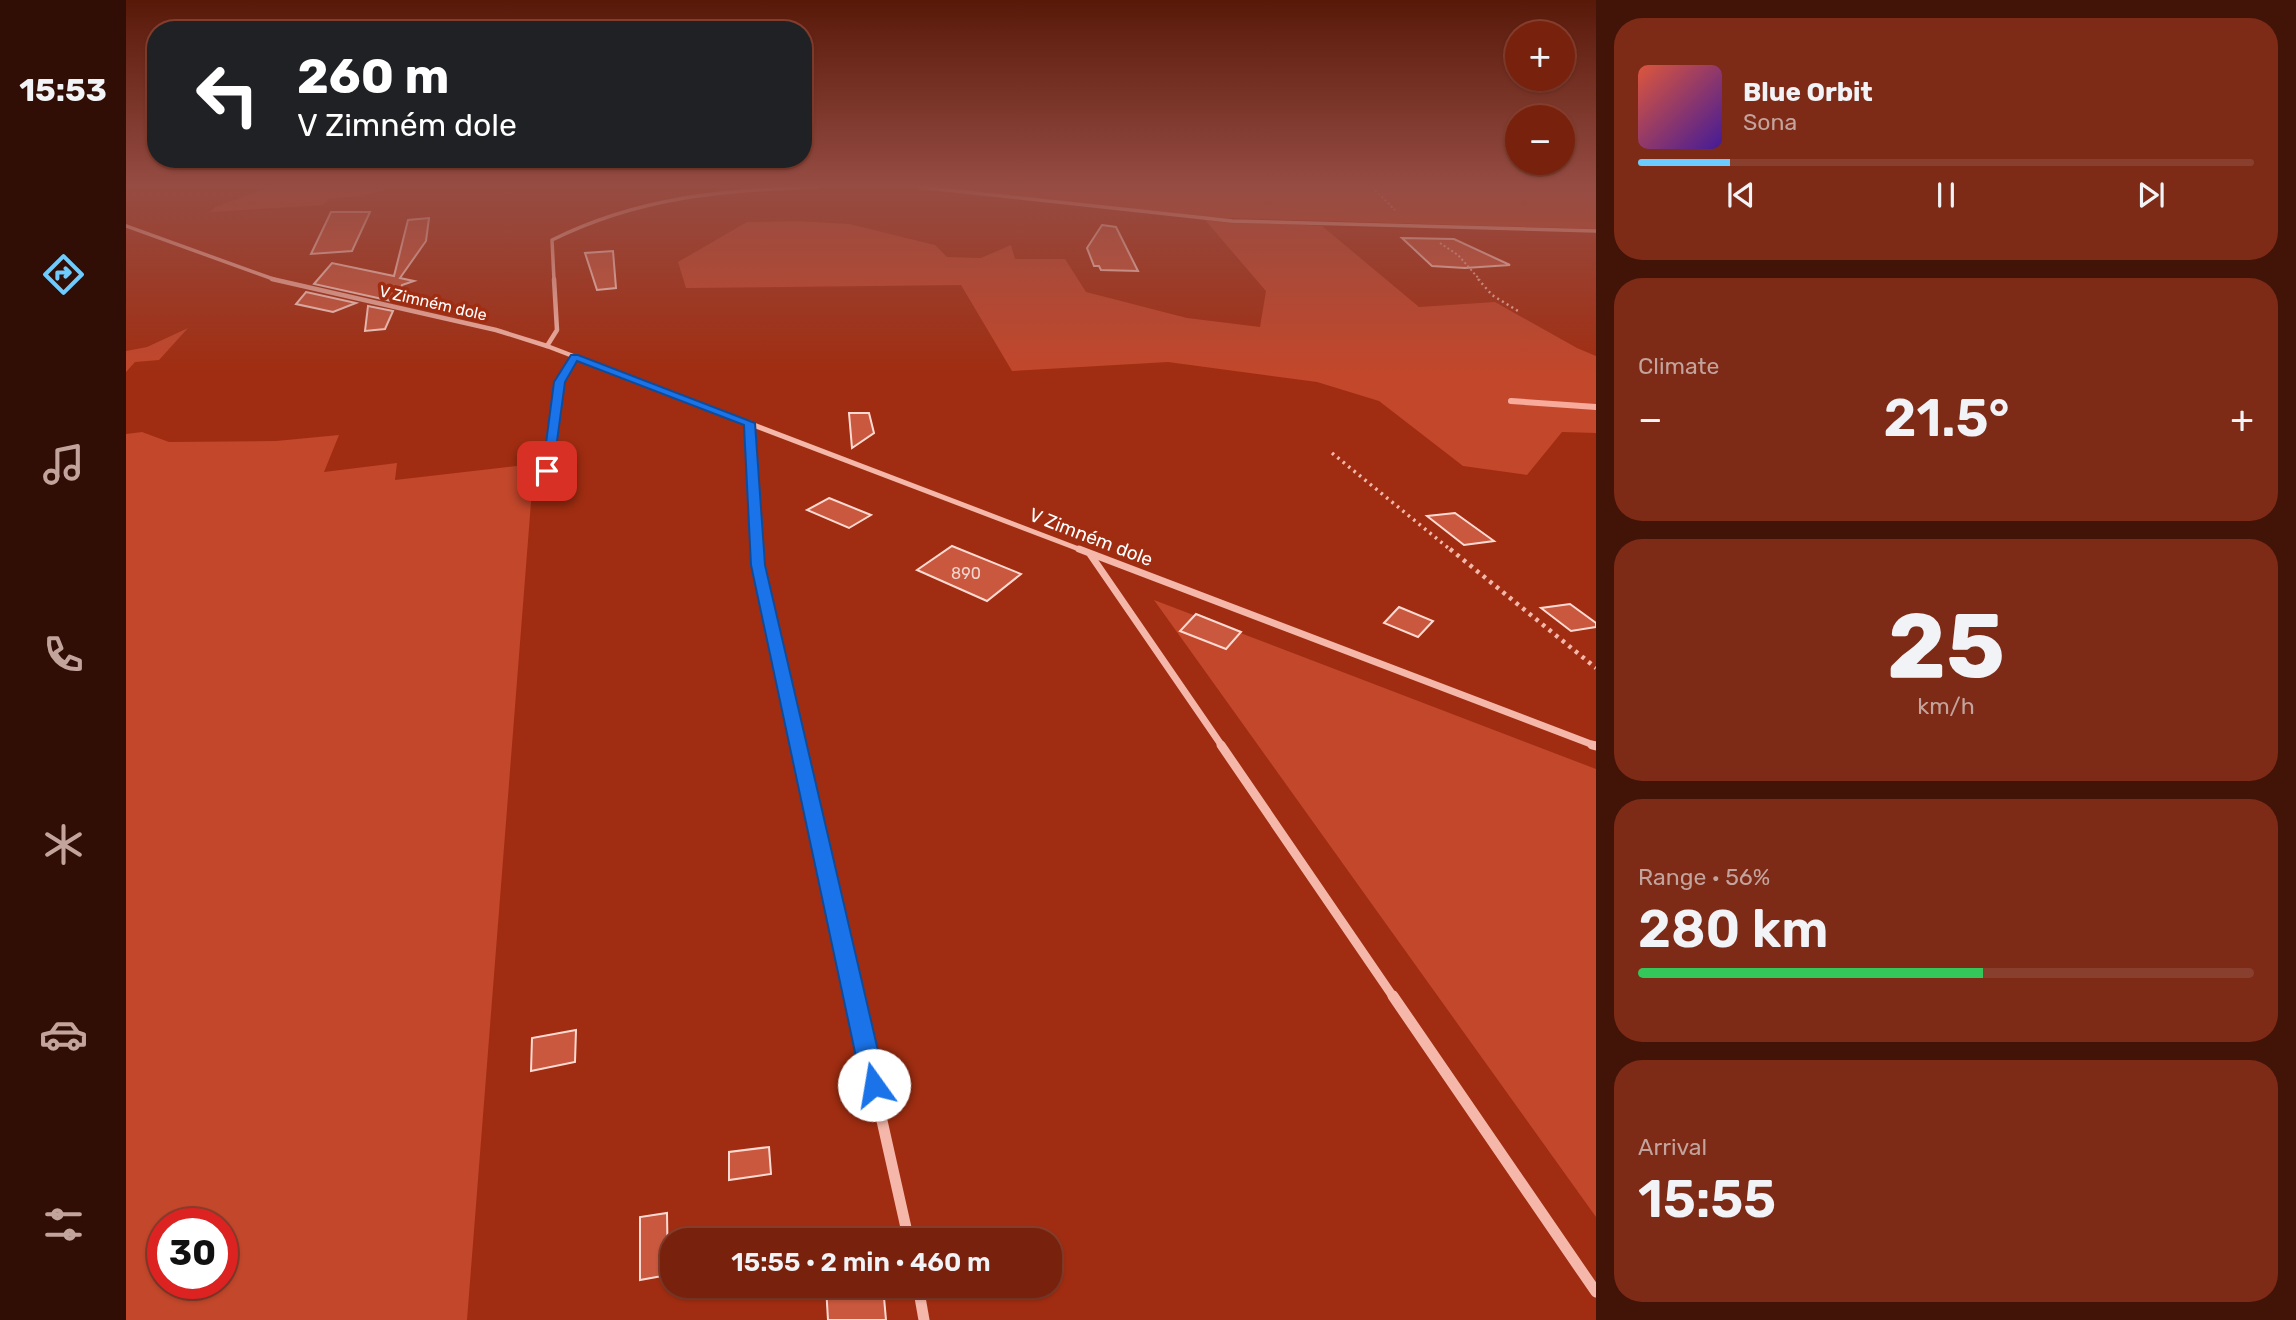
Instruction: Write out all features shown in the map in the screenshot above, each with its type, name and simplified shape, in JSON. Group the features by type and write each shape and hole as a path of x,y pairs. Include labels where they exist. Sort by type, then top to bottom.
{"street":[{"name":"V Zimném dole","path":"189,249 281,282 496,330 547,346 1596,746"},
{"path":"547,346 557,330 552,249"},
{"path":"547,471 559,382 574,357"},
{"path":"750,423 758,565 906,1228"},
{"path":"1089,554 1596,1292"},
{"path":"920,1298 924,1320"}],"path":[{"path":"1449,249 1458,255 1492,295 1518,311"},
{"path":"1332,453 1596,668"}],"shaded area":[{"path":"701,249 939,249 947,257 981,258 1003,249 1012,249 1015,259 1065,259 1086,292 1187,318 1260,327 1266,291 1230,249 1349,249 1419,307 1495,302 1596,356 1596,433 1562,432 1527,475 1463,466 1379,401 1317,382 1168,362 1012,371 961,285 686,288 678,262"},
{"path":"188,328 159,360 135,362 126,372 126,351 147,347"},
{"path":"142,432 169,442 276,441 339,435 324,472 397,463 395,480 534,464 467,1320 126,1320 126,434"},
{"path":"1154,600 1596,769 1596,1217"}],"building":[{"path":"314,249 353,249 352,251 311,254"},
{"path":"401,249 421,249 400,278 414,281 402,285 396,302 314,284 332,263 394,276"},
{"path":"1087,249 1127,249 1138,271 1101,270 1099,266 1094,266"},
{"path":"1413,249 1475,249 1510,265 1465,268 1432,266"},
{"path":"613,251 616,288 597,290 585,253"},
{"path":"306,292 356,303 333,312 296,304"},
{"path":"368,306 393,311 385,329 365,331"},
{"path":"849,413 869,413 874,433 852,448"},
{"path":"829,498 871,515 849,528 807,510"},
{"path":"1455,513 1494,541 1464,545 1427,516"},
{"path":"952,546 1021,574 987,601 917,570"},
{"path":"1570,604 1596,623 1596,627 1571,631 1541,608"},
{"path":"1399,607 1433,621 1418,637 1384,623"},
{"path":"1196,614 1241,632 1226,649 1180,631"},
{"path":"576,1030 575,1062 531,1071 532,1038"},
{"path":"769,1147 771,1174 729,1180 729,1152"},
{"path":"667,1213 667,1228 660,1228 660,1276 640,1280 640,1217"},
{"path":"827,1298 884,1298 886,1320 828,1320"}],"waterway":[{"path":"1511,401 1596,407"}],"route":[{"path":"547,471 559,382 574,357 750,423 758,565 874,1085"}]}
